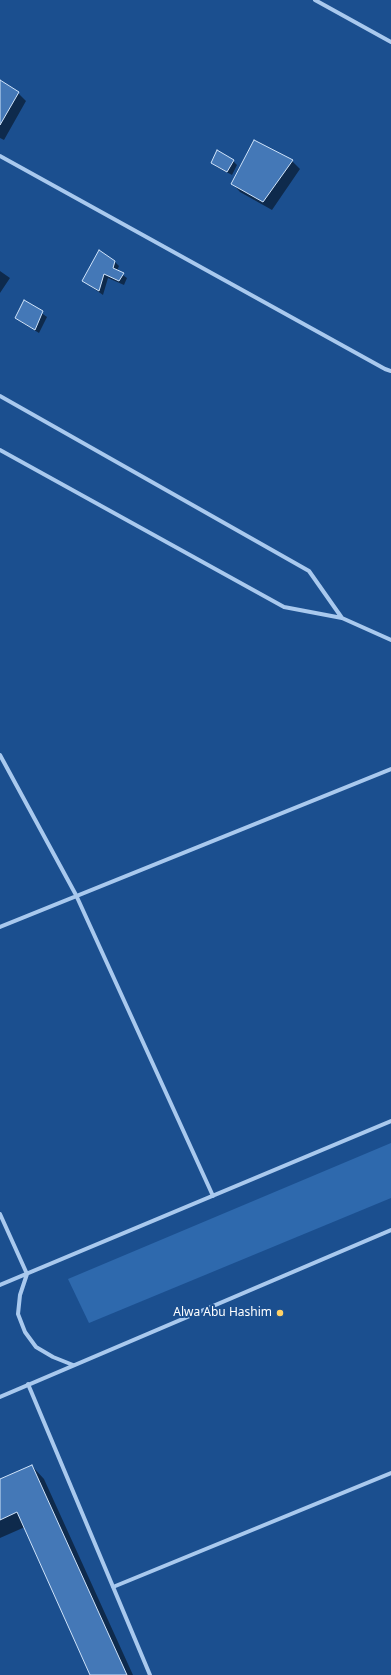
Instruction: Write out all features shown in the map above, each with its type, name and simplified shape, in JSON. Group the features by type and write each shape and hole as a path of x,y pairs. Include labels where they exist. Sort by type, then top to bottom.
{"street":[{"path":"315,0 391,42"},
{"path":"0,156 391,371"},
{"path":"0,396 309,571 342,618"},
{"path":"0,450 284,608 342,618 391,640"},
{"path":"0,755 76,895 213,1196"},
{"path":"0,927 391,769"},
{"path":"0,1285 391,1121"},
{"path":"0,1214 27,1274 20,1295 18,1314 25,1332 36,1347 53,1357 74,1365"},
{"path":"0,1396 391,1230"},
{"path":"28,1384 150,1675"},
{"path":"113,1587 391,1473"}],"shaded area":[{"path":"391,1143 391,1198 89,1323 68,1279"}],"building":[{"path":"0,80 19,92 0,125"},
{"path":"254,140 293,160 263,202 231,184"},
{"path":"217,150 234,160 227,172 211,163"},
{"path":"99,250 115,261 113,268 124,273 119,281 104,274 99,291 82,281"},
{"path":"24,300 43,311 35,330 15,318"},
{"path":"32,1465 127,1675 90,1675 17,1512 0,1520 0,1479"}],"place":[{"name":"Alwa Abu Hashim","path":"280,1313"}]}
